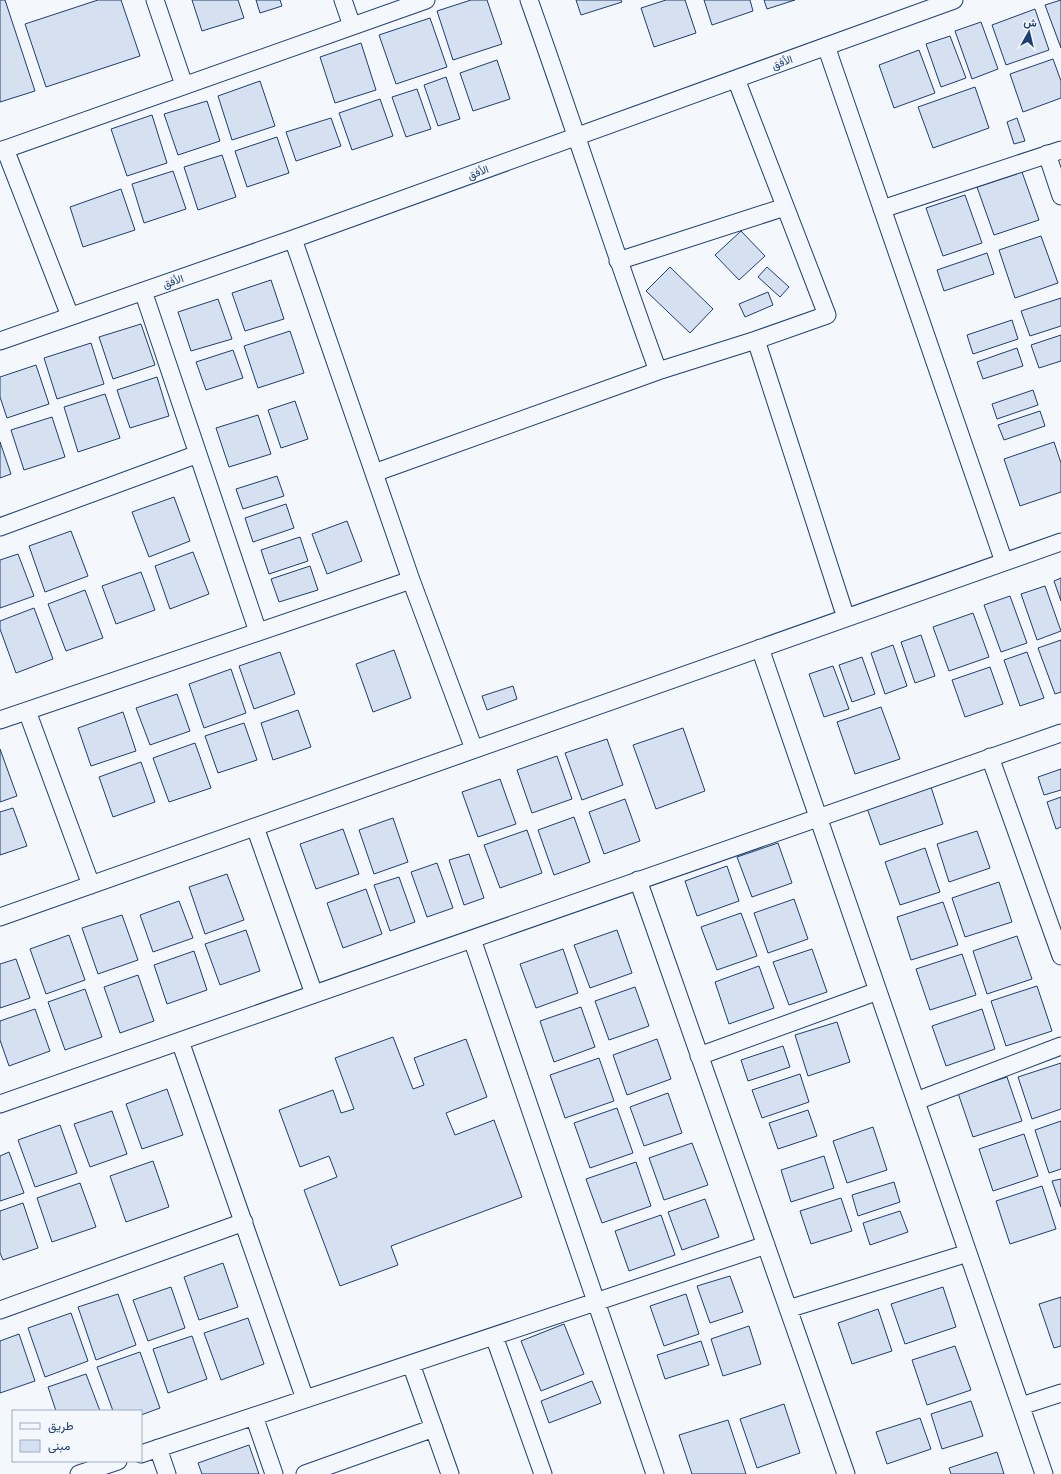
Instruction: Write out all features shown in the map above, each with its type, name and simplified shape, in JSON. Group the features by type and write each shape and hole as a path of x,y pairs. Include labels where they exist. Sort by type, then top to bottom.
{"street":[{"path":"154,0 184,85"},
{"path":"343,0 352,26"},
{"path":"70,316 3,150 426,0"},
{"path":"529,0 578,136 618,261 658,371"},
{"name":"الأفق","path":"0,341 293,239 954,0"},
{"path":"826,46 1004,562"},
{"path":"374,473 658,371 756,340 827,315 736,79"},
{"path":"882,209 1054,152 1061,196"},
{"path":"618,261 785,207"},
{"path":"293,239 411,580 474,749"},
{"path":"143,291 258,632"},
{"path":"756,340 846,618"},
{"path":"0,527 198,454"},
{"path":"0,917 1061,542"},
{"path":"0,720 411,580"},
{"path":"760,648 1044,1474"},
{"path":"27,711 91,885"},
{"path":"0,1104 1061,732"},
{"path":"990,757 1061,956"},
{"path":"255,827 314,994"},
{"path":"638,880 846,1474"},
{"path":"472,939 655,1474"},
{"path":"699,1056 878,991"},
{"path":"180,1041 305,1399"},
{"path":"916,1101 1061,1046"},
{"path":"0,1310 244,1222"},
{"path":"142,1454 766,1245"},
{"path":"788,1309 968,1253"},
{"path":"494,1336 543,1474"},
{"path":"411,1364 450,1474"},
{"path":"1021,1406 1061,1393"},
{"path":"254,1416 274,1474"},
{"path":"305,1474 434,1428"},
{"path":"158,1448 167,1474"},
{"path":"79,1474 115,1462"}],"building":[{"path":"0,0 5,0 35,91 0,102"},
{"path":"98,0 121,0 140,56 46,87 25,24"},
{"path":"192,0 238,0 244,18 202,31"},
{"path":"256,0 280,0 282,6 260,13"},
{"path":"471,0 487,0 502,44 453,60 437,11"},
{"path":"576,0 621,0 622,2 581,15"},
{"path":"666,0 685,0 696,33 654,47 641,8"},
{"path":"704,0 750,0 753,11 712,25"},
{"path":"764,0 795,0 767,9"},
{"path":"1061,0 1061,48 1045,5"},
{"path":"1035,9 1049,50 1006,65 992,25"},
{"path":"430,18 447,67 396,84 379,35"},
{"path":"981,22 998,69 972,79 955,31"},
{"path":"950,36 966,78 941,87 926,44"},
{"path":"361,43 376,90 335,103 320,57"},
{"path":"919,50 935,93 894,108 879,65"},
{"path":"1053,59 1061,81 1061,98 1023,112 1010,74"},
{"path":"497,60 510,99 473,111 460,73"},
{"path":"446,77 460,119 438,126 424,85"},
{"path":"260,81 275,126 232,140 218,96"},
{"path":"975,87 989,128 933,148 918,107"},
{"path":"417,89 431,129 406,137 392,97"},
{"path":"380,99 393,136 352,150 339,113"},
{"path":"207,101 220,141 178,155 164,114"},
{"path":"152,115 167,163 127,176 111,129"},
{"path":"331,118 341,146 296,161 286,132"},
{"path":"1017,118 1025,141 1014,144 1007,122"},
{"path":"277,137 289,173 247,187 235,151"},
{"path":"222,155 236,197 198,210 184,167"},
{"path":"173,171 186,209 144,223 132,184"},
{"path":"1022,172 1039,220 994,235 977,187"},
{"path":"121,189 135,230 83,247 70,207"},
{"path":"965,195 982,243 943,256 926,208"},
{"path":"741,231 765,256 739,280 715,255"},
{"path":"1041,236 1058,283 1015,298 999,250"},
{"path":"987,253 994,274 944,291 937,270"},
{"path":"670,267 713,309 690,333 646,291"},
{"path":"767,267 789,287 780,297 758,277"},
{"path":"271,280 284,319 245,331 232,293"},
{"path":"768,292 773,305 745,317 739,304"},
{"path":"1061,298 1061,326 1030,336 1021,311"},
{"path":"218,299 232,339 191,351 178,312"},
{"path":"1012,320 1018,339 973,354 967,335"},
{"path":"141,324 155,365 113,379 99,337"},
{"path":"290,331 304,373 258,388 244,346"},
{"path":"1061,335 1061,361 1039,368 1031,345"},
{"path":"91,343 104,384 57,399 44,358"},
{"path":"1017,348 1023,366 983,379 977,362"},
{"path":"233,350 243,378 206,390 196,362"},
{"path":"36,365 49,404 7,418 0,397 0,377"},
{"path":"157,377 169,416 130,428 117,390"},
{"path":"1033,390 1038,405 997,419 992,404"},
{"path":"105,394 120,438 78,452 64,407"},
{"path":"295,401 308,439 281,448 268,410"},
{"path":"1040,411 1045,426 1004,440 998,425"},
{"path":"258,415 271,454 229,467 216,428"},
{"path":"52,417 65,457 24,470 11,430"},
{"path":"0,442 11,474 0,478"},
{"path":"1054,442 1061,463 1061,492 1020,506 1004,459"},
{"path":"277,476 284,496 243,509 236,489"},
{"path":"174,497 190,541 149,557 132,512"},
{"path":"286,504 294,528 253,542 245,518"},
{"path":"347,521 362,561 327,574 312,534"},
{"path":"71,531 88,576 45,592 29,546"},
{"path":"300,537 308,561 269,574 261,550"},
{"path":"193,552 209,594 170,609 155,566"},
{"path":"18,554 34,596 0,608 0,560"},
{"path":"310,566 318,590 279,602 271,579"},
{"path":"141,572 155,610 116,624 102,586"},
{"path":"1061,578 1061,601 1054,581"},
{"path":"1045,586 1061,631 1037,640 1021,594"},
{"path":"85,590 103,638 66,651 48,604"},
{"path":"1010,596 1027,643 1001,652 984,605"},
{"path":"34,608 53,659 16,673 0,629 0,621"},
{"path":"973,613 989,657 949,671 933,627"},
{"path":"921,635 935,676 915,683 901,642"},
{"path":"1061,640 1061,692 1055,694 1038,648"},
{"path":"893,645 907,686 885,694 871,653"},
{"path":"394,650 411,698 373,712 356,664"},
{"path":"280,652 295,694 254,709 239,666"},
{"path":"1027,652 1044,698 1020,706 1004,660"},
{"path":"862,657 875,694 852,702 839,665"},
{"path":"833,666 849,709 824,717 809,674"},
{"path":"990,667 1003,704 965,717 952,680"},
{"path":"231,669 246,713 204,728 189,684"},
{"path":"513,686 517,699 487,710 482,696"},
{"path":"177,694 190,731 150,745 136,708"},
{"path":"881,707 900,759 855,774 837,722"},
{"path":"298,710 311,747 273,760 261,723"},
{"path":"123,712 136,751 91,766 78,728"},
{"path":"244,723 257,760 218,773 205,736"},
{"path":"683,728 705,791 656,809 633,745"},
{"path":"607,739 623,785 582,800 565,753"},
{"path":"195,743 211,788 169,802 153,758"},
{"path":"0,749 17,796 0,802"},
{"path":"557,756 572,799 532,813 517,770"},
{"path":"141,762 155,802 113,817 99,777"},
{"path":"1061,769 1061,790 1044,795 1038,777"},
{"path":"500,779 516,824 478,837 462,792"},
{"path":"931,787 943,824 880,845 867,808"},
{"path":"1061,797 1061,827 1056,829 1047,802"},
{"path":"625,799 640,841 604,854 589,812"},
{"path":"13,808 27,846 0,855 0,812"},
{"path":"574,817 590,862 554,875 538,830"},
{"path":"393,818 408,862 374,874 359,830"},
{"path":"343,829 359,874 316,889 300,844"},
{"path":"527,830 542,873 500,888 484,845"},
{"path":"977,831 990,868 949,882 937,844"},
{"path":"778,843 792,883 752,897 737,857"},
{"path":"925,848 940,892 900,905 885,862"},
{"path":"469,854 484,898 464,905 449,860"},
{"path":"437,863 453,908 427,917 411,872"},
{"path":"727,866 739,901 697,916 685,881"},
{"path":"227,874 244,920 205,934 189,887"},
{"path":"399,877 415,922 390,931 374,885"},
{"path":"999,882 1012,922 965,937 952,898"},
{"path":"366,889 382,934 343,948 327,903"},
{"path":"794,899 808,939 768,953 754,913"},
{"path":"179,901 193,938 153,952 140,915"},
{"path":"943,902 958,945 911,960 897,917"},
{"path":"741,913 757,956 717,970 701,927"},
{"path":"122,915 138,960 98,974 82,928"},
{"path":"246,930 260,971 220,985 205,944"},
{"path":"617,930 632,973 590,988 574,945"},
{"path":"69,935 85,980 46,994 30,949"},
{"path":"1017,936 1032,979 987,994 973,951"},
{"path":"563,949 578,993 536,1008 520,964"},
{"path":"812,949 827,992 789,1005 773,962"},
{"path":"194,951 207,990 167,1004 154,965"},
{"path":"962,954 976,995 930,1010 916,969"},
{"path":"16,959 30,998 0,1008 0,964"},
{"path":"759,966 774,1008 729,1024 715,982"},
{"path":"138,975 154,1021 120,1033 104,987"},
{"path":"1037,986 1052,1031 1006,1046 991,1001"},
{"path":"635,987 649,1026 609,1040 595,1001"},
{"path":"85,989 102,1037 65,1050 48,1002"},
{"path":"581,1007 595,1047 554,1062 540,1021"},
{"path":"35,1009 50,1051 9,1066 0,1040 0,1021"},
{"path":"982,1009 995,1049 946,1066 932,1026"},
{"path":"837,1022 850,1062 808,1076 795,1035"},
{"path":"393,1037 413,1089 424,1085 414,1058 466,1039 487,1097 446,1113 455,1135 494,1120 522,1197 391,1246 398,1265 340,1286 304,1190 337,1177 329,1156 300,1167 279,1110 333,1090 341,1113 354,1109 335,1058"},
{"path":"657,1039 671,1079 627,1095 613,1055"},
{"path":"783,1046 790,1067 748,1081 741,1060"},
{"path":"599,1058 614,1101 565,1118 550,1075"},
{"path":"1061,1063 1061,1109 1032,1119 1018,1077"},
{"path":"800,1074 809,1102 762,1118 752,1090"},
{"path":"1007,1077 1022,1121 973,1137 958,1093"},
{"path":"167,1089 183,1135 142,1149 126,1104"},
{"path":"668,1093 682,1133 644,1146 630,1107"},
{"path":"617,1108 633,1153 590,1168 574,1123"},
{"path":"808,1110 817,1136 778,1149 769,1123"},
{"path":"112,1111 127,1154 90,1167 74,1124"},
{"path":"1061,1121 1061,1169 1049,1173 1035,1130"},
{"path":"60,1125 77,1173 35,1187 18,1140"},
{"path":"873,1127 887,1170 847,1183 833,1141"},
{"path":"1024,1134 1038,1176 993,1191 979,1149"},
{"path":"692,1143 708,1185 664,1200 649,1158"},
{"path":"9,1152 24,1193 0,1201 0,1156"},
{"path":"824,1156 834,1188 791,1202 781,1170"},
{"path":"153,1161 169,1207 126,1222 110,1176"},
{"path":"636,1162 651,1206 602,1223 586,1179"},
{"path":"1061,1179 1061,1207 1052,1181"},
{"path":"894,1182 900,1202 858,1216 852,1195"},
{"path":"80,1183 96,1227 52,1242 37,1198"},
{"path":"1042,1186 1056,1229 1010,1244 996,1201"},
{"path":"841,1198 852,1231 811,1244 800,1211"},
{"path":"705,1199 719,1237 682,1250 668,1212"},
{"path":"23,1203 38,1248 3,1260 0,1253 0,1211"},
{"path":"900,1211 908,1232 870,1245 863,1223"},
{"path":"661,1215 675,1255 629,1271 615,1231"},
{"path":"223,1263 238,1307 199,1320 184,1277"},
{"path":"730,1276 743,1312 710,1323 697,1286"},
{"path":"171,1287 185,1328 148,1341 133,1300"},
{"path":"943,1287 956,1327 905,1344 891,1304"},
{"path":"118,1294 136,1345 96,1360 78,1307"},
{"path":"686,1294 699,1334 664,1346 650,1306"},
{"path":"1061,1297 1061,1346 1054,1348 1039,1304"},
{"path":"878,1309 892,1351 852,1364 838,1323"},
{"path":"71,1313 88,1361 45,1377 28,1328"},
{"path":"248,1318 264,1364 221,1380 204,1333"},
{"path":"564,1324 584,1374 541,1391 521,1341"},
{"path":"749,1326 761,1364 723,1376 711,1339"},
{"path":"19,1334 35,1381 0,1393 0,1341"},
{"path":"192,1336 207,1379 168,1393 153,1349"},
{"path":"701,1341 709,1365 665,1379 657,1355"},
{"path":"955,1346 971,1390 927,1405 912,1360"},
{"path":"140,1352 160,1408 142,1415 142,1410 113,1410 97,1367"},
{"path":"86,1374 100,1410 56,1410 48,1387"},
{"path":"592,1381 601,1403 549,1423 541,1401"},
{"path":"971,1401 983,1436 942,1449 931,1414"},
{"path":"784,1404 800,1453 757,1468 740,1419"},
{"path":"920,1418 931,1449 887,1464 876,1432"},
{"path":"728,1420 746,1474 692,1474 679,1435"},
{"path":"249,1445 259,1474 202,1474 198,1463"},
{"path":"997,1452 1004,1474 951,1474 949,1468"}]}
